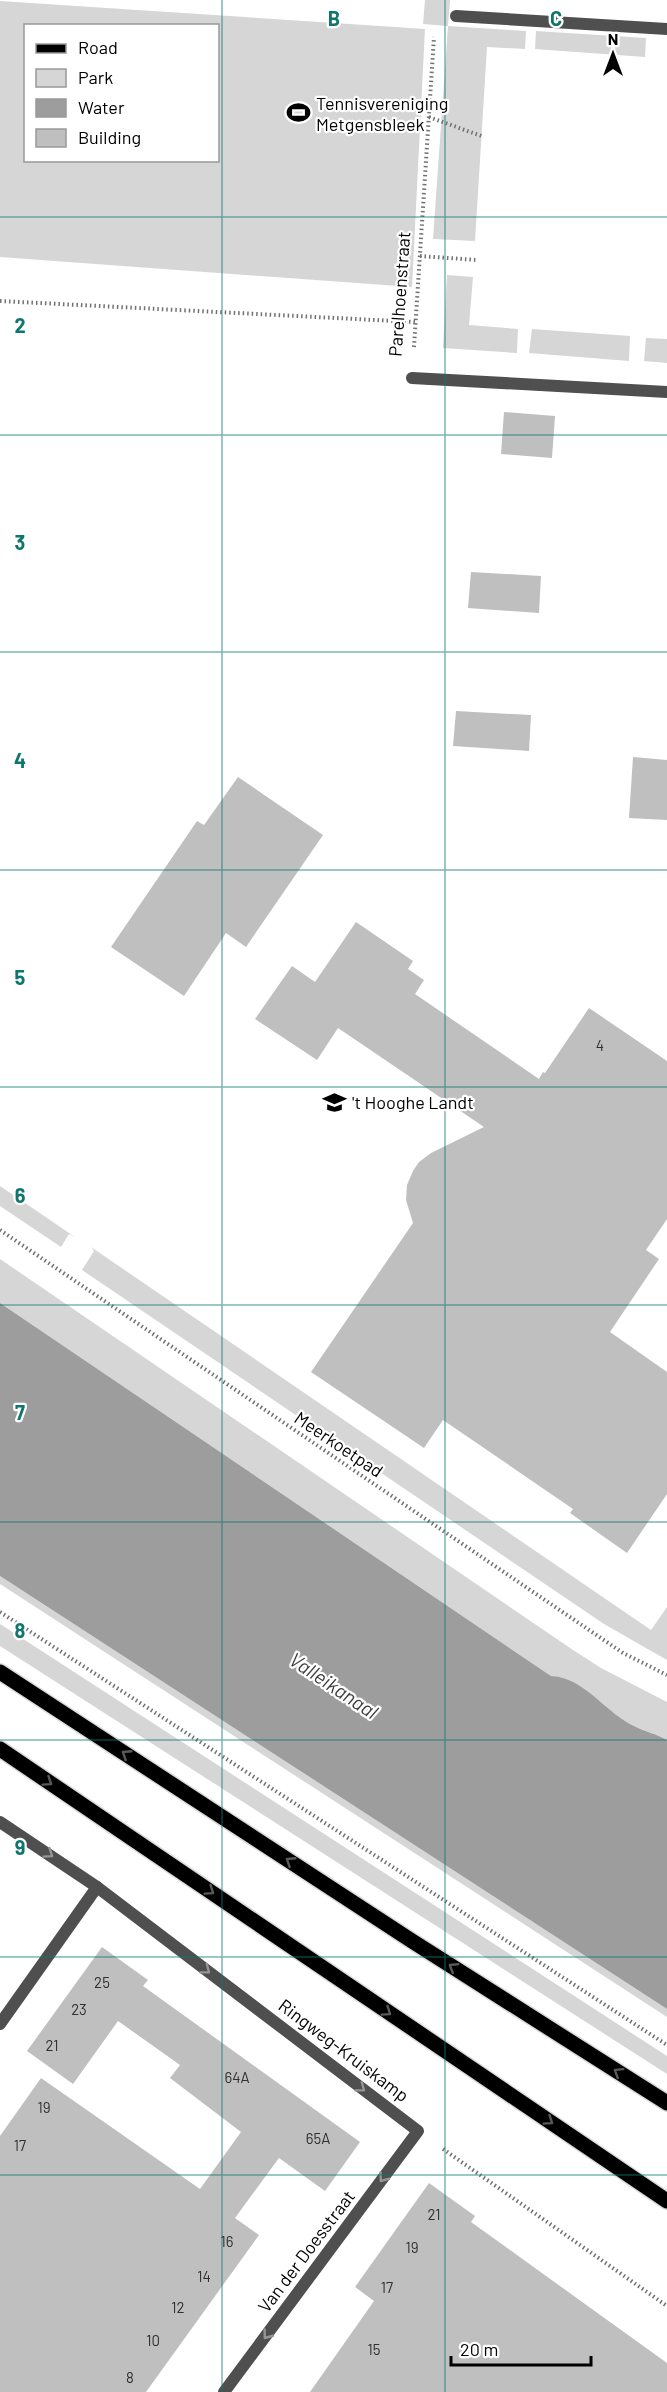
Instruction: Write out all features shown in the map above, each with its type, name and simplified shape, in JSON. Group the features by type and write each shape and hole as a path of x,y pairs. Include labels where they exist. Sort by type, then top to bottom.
{"main road":[{"path":"0,1672 412,1941 667,2103"},
{"path":"0,1749 667,2201"}],"street":[{"path":"456,16 667,29"},
{"name":"Parelhoenstraat","path":"412,378 667,392"},
{"name":"Ringweg-Kruiskamp","path":"0,1822 97,1887 418,2131"},
{"path":"0,2024 97,1887"},
{"name":"Van der Doesstraat","path":"224,2392 418,2131"}],"path":[{"name":"Parelhoenstraat","path":"412,378 435,29"},
{"path":"429,117 484,137"},
{"path":"420,256 477,260"},
{"path":"0,301 415,322"},
{"name":"Meerkoetpad","path":"0,1230 623,1653 667,1675"},
{"path":"0,1612 667,2045"},
{"path":"418,2131 667,2306"}],"green space":[{"path":"425,0 450,0 448,26 423,24"},
{"name":"Tennisvereniging Metgensbleek","path":"0,1 425,29 412,287 0,257"},
{"path":"448,26 526,31 525,49 487,47 475,241 433,239"},
{"path":"536,31 646,38 645,57 535,49"},
{"path":"447,275 473,277 469,325 518,329 517,353 443,348"},
{"path":"532,329 630,336 629,361 529,353"},
{"path":"646,338 667,339 667,363 644,361"},
{"path":"0,1186 75,1237 69,1234 61,1247 0,1206"},
{"path":"91,1247 651,1630 667,1607 667,1660 604,1624 82,1270 94,1251"},
{"path":"0,1259 573,1650 601,1668 667,1702 667,1740 625,1721 585,1689 563,1678 551,1676 0,1303"},
{"path":"0,1576 667,2009 667,2017 0,1584"},
{"path":"0,1624 667,2056 667,2074 0,1646"}],"water":[{"name":"Valleikanaal","path":"0,1303 551,1676 563,1678 585,1689 625,1721 667,1740 667,2009 0,1576"}],"building":[{"path":"504,412 555,416 552,458 501,454"},
{"path":"471,572 541,576 539,613 468,608"},
{"path":"456,711 531,715 529,751 453,746"},
{"path":"633,757 667,760 667,820 629,818"},
{"path":"238,777 323,835 246,947 226,933 184,996 111,947 197,821 204,825"},
{"path":"356,922 413,961 408,969 424,980 415,994 539,1079 589,1008 667,1061 667,1219 646,1250 659,1259 610,1332 667,1372 667,1494 627,1553 570,1513 573,1509 443,1420 424,1448 311,1372 413,1223 406,1200 407,1185 419,1162 431,1153 484,1127 338,1028 317,1060 255,1019 292,966 315,982"},
{"path":"102,1947 148,1980 143,1986 360,2142 325,2191 279,2158 235,2218 259,2235 146,2392 0,2392 0,2136 41,2078 200,2189 241,2132 170,2078 180,2065 118,2021 73,2084 27,2051"},
{"path":"429,2183 475,2216 471,2222 667,2363 667,2392 310,2392 374,2301 355,2287"}],"place":[{"name":"Tennisvereniging Metgensbleek","path":"298,113"},
{"name":"'t Hooghe Landt","path":"334,1102"}]}
